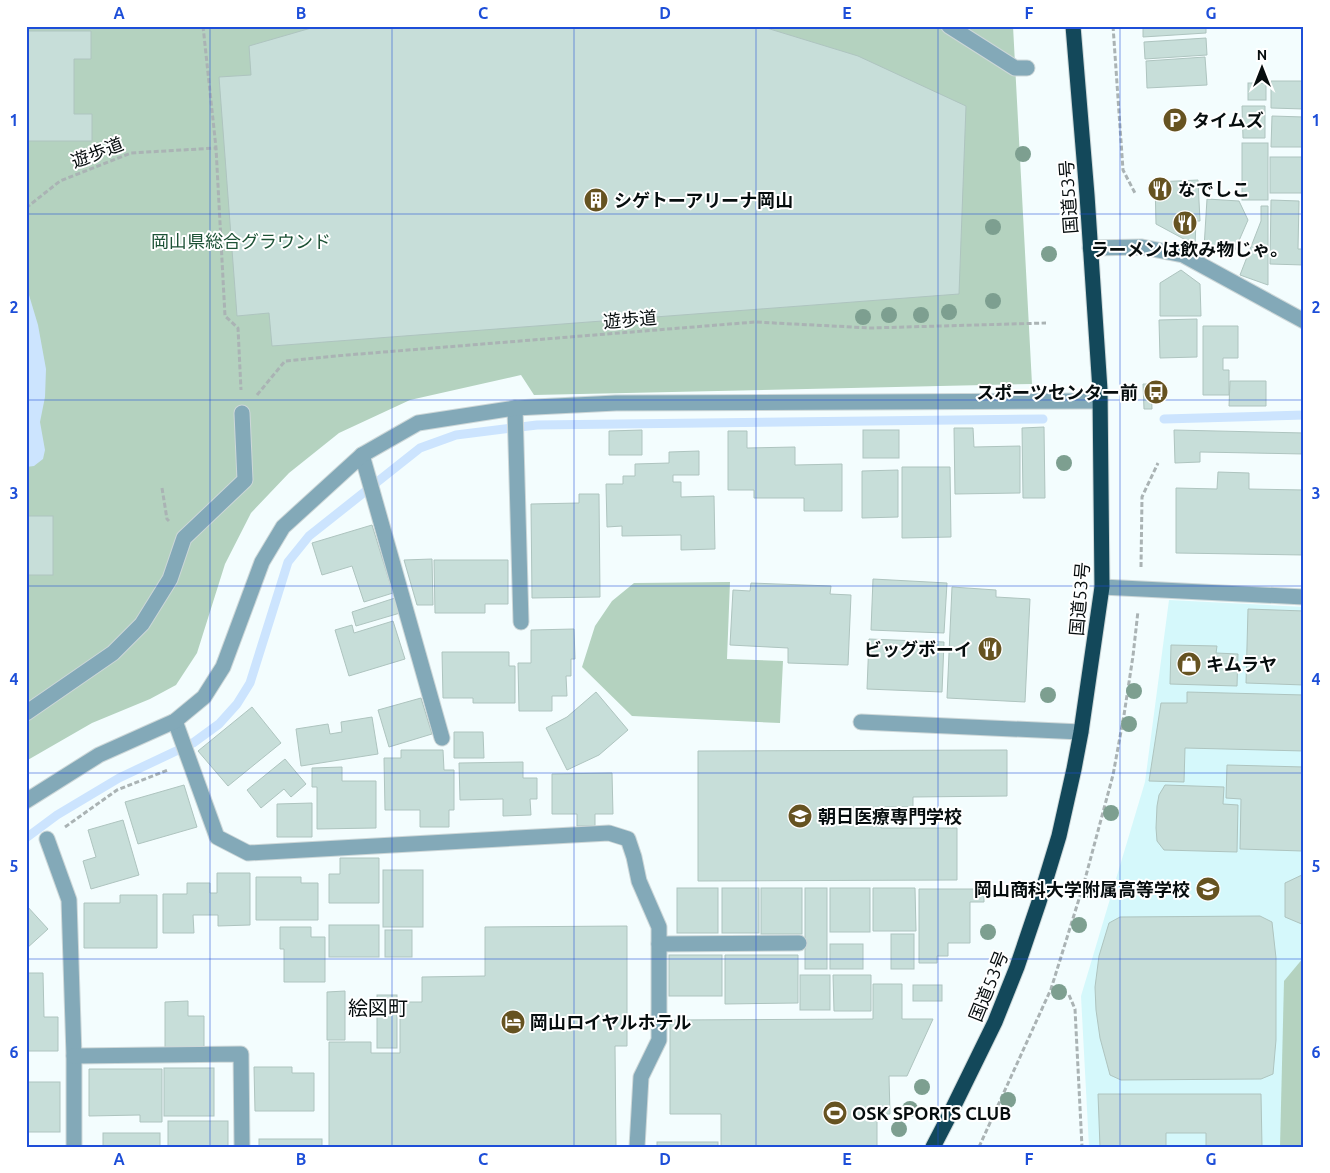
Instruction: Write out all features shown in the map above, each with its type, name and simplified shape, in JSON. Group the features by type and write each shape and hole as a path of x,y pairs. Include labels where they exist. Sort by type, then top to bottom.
{"highway":[{"name":"国道53号","path":"933,1147 995,1022 1040,902 1058,836 1081,732 1102,587 1100,401 1073,26"}],"street":[{"path":"949,26 1015,68 1027,68"},
{"path":"1090,248 1142,247 1183,256 1304,321"},
{"path":"26,801 99,755 175,720 204,697 223,667 262,562 283,527 362,455 418,423 616,403 1100,401"},
{"path":"26,713 113,653 142,624 170,579 184,538 244,480 242,413"},
{"path":"516,413 521,622"},
{"path":"362,455 442,738"},
{"path":"1102,587 1304,596"},
{"path":"175,720 217,837 248,853 609,833 628,838 639,881 659,927 659,1040 641,1077 637,1147"},
{"path":"861,722 1081,732"},
{"path":"47,839 70,900 74,1147"},
{"path":"659,944 799,944"},
{"path":"74,1056 241,1054 242,1147"}],"path":[{"path":"203,26 216,148 225,316 238,328 242,413"},
{"path":"1113,26 1123,170 1136,195"},
{"name":"遊歩道","path":"26,208 60,181 131,152 216,148"},
{"name":"遊歩道","path":"242,413 285,361 755,322 871,328 1046,323"},
{"path":"162,488 166,519 184,538"},
{"path":"47,839 117,790 189,760"},
{"path":"1069,995 1075,1009 1082,1147"}],"shaded area":[{"path":"26,285 38,325 46,369 45,397 40,422 45,450 43,459 34,466 26,467"},
{"name":"岡山商科大学附属高等学校","path":"1169,600 1304,607 1304,1147 1089,1147 1081,996 1145,782"}],"green space":[{"name":"岡山県総合グラウンド","path":"26,26 1013,26 1032,384 534,395 521,375 410,400 339,433 289,473 251,513 225,564 197,653 176,685 150,699 92,723 26,761"},
{"path":"730,582 727,659 783,661 780,723 632,716 582,667 595,626 612,601 634,583"},
{"path":"1304,957 1304,1147 1280,1147 1284,981"}],"building":[{"name":"シゲトーアリーナ岡山","path":"318,26 760,26 858,56 966,106 959,294 272,346 269,313 237,316 219,77 251,75 249,46"},
{"path":"1143,26 1206,26 1206,33 1143,37"},
{"path":"26,31 91,31 91,59 74,59 74,114 92,114 92,141 26,141"},
{"path":"1206,38 1207,55 1145,59 1144,42"},
{"path":"1205,57 1207,85 1147,88 1146,61"},
{"path":"1271,81 1304,81 1304,109 1271,108"},
{"path":"1248,83 1266,83 1266,100 1248,100"},
{"path":"1242,106 1265,106 1265,138 1243,138"},
{"path":"1272,116 1304,117 1304,147 1271,147"},
{"path":"1242,143 1268,143 1268,200 1242,200"},
{"path":"1270,157 1304,157 1304,193 1270,193"},
{"path":"1198,180 1200,221 1196,221 1195,245 1156,224 1155,182"},
{"path":"1207,199 1239,201 1248,220 1231,259 1204,248"},
{"path":"1271,200 1299,201 1298,249 1304,249 1304,265 1270,264"},
{"path":"1261,206 1268,206 1268,285 1240,275 1261,221"},
{"path":"1181,270 1200,284 1201,316 1160,316 1160,283"},
{"path":"1197,319 1197,357 1160,358 1159,320"},
{"path":"1203,326 1238,326 1238,358 1223,358 1223,370 1229,370 1229,395 1203,395"},
{"path":"1230,381 1266,381 1266,406 1229,406"},
{"path":"1143,384 1151,384 1152,409 1144,409"},
{"path":"1044,427 1045,498 1023,498 1022,428"},
{"path":"954,428 973,428 974,447 1020,446 1020,493 955,494"},
{"path":"642,430 642,455 609,455 609,431"},
{"path":"863,430 899,430 899,458 863,458"},
{"path":"1174,430 1304,433 1304,454 1200,452 1200,462 1175,463"},
{"path":"728,431 747,431 747,448 795,447 795,465 842,464 842,511 804,511 804,498 754,498 754,490 728,490"},
{"path":"699,451 699,475 673,475 673,482 681,482 681,497 714,496 715,549 681,550 681,535 622,536 622,526 607,527 606,484 623,484 623,476 635,476 635,464 669,463 669,452"},
{"path":"902,467 950,467 951,537 902,538"},
{"path":"898,470 898,517 862,518 862,471"},
{"path":"1218,472 1249,473 1249,489 1304,490 1304,555 1176,553 1176,488 1217,489"},
{"path":"579,494 599,494 600,597 532,598 531,504 579,503"},
{"path":"26,516 53,516 53,575 26,575"},
{"path":"372,525 393,593 364,602 352,566 322,575 312,543"},
{"path":"432,559 433,605 417,605 404,560"},
{"path":"434,560 508,560 508,604 485,604 485,613 435,613"},
{"path":"873,579 947,583 944,633 871,630"},
{"path":"751,583 831,586 830,594 851,595 848,665 788,663 788,648 730,645 733,590 750,591"},
{"path":"952,587 996,590 996,597 1030,599 1025,702 947,698"},
{"path":"395,598 400,613 356,626 352,612"},
{"path":"1248,609 1304,611 1304,685 1246,683"},
{"path":"393,621 405,659 349,676 335,630 352,625 354,633"},
{"path":"574,629 575,659 571,659 571,676 566,676 567,696 552,696 552,711 519,711 518,663 531,663 531,630"},
{"path":"869,639 944,642 942,692 867,689"},
{"path":"1171,645 1217,646 1216,653 1238,654 1237,686 1170,684"},
{"path":"442,652 509,652 509,666 515,666 515,703 473,703 473,698 443,698"},
{"path":"596,692 628,730 599,755 567,770 546,728 567,717"},
{"path":"1187,692 1304,695 1304,751 1185,748 1184,782 1149,781 1161,703 1187,703"},
{"path":"421,698 432,734 389,747 378,710"},
{"path":"252,707 281,743 228,786 198,751"},
{"path":"372,717 378,754 301,766 296,729 328,724 330,734 342,732 341,722"},
{"path":"454,732 483,732 484,758 454,758"},
{"path":"401,750 443,750 444,770 454,770 454,810 449,810 449,827 420,827 420,810 385,810 384,758 401,758"},
{"path":"1007,750 1007,796 913,797 913,807 881,807 881,828 957,828 957,880 698,881 698,751"},
{"path":"285,759 306,784 291,797 284,789 261,808 247,790"},
{"path":"523,762 523,778 537,778 537,799 530,799 531,815 503,816 503,799 460,800 459,763"},
{"path":"1227,765 1304,767 1302,851 1240,849 1241,799 1226,798"},
{"path":"342,767 342,781 376,781 376,828 317,829 317,787 312,787 312,768"},
{"path":"612,773 613,814 595,814 595,826 577,826 577,814 552,814 552,774"},
{"path":"184,785 197,827 138,844 125,802"},
{"path":"1165,785 1224,787 1223,804 1238,805 1237,852 1164,850 1157,841 1156,828 1159,795"},
{"path":"312,803 312,837 277,837 277,804"},
{"path":"123,820 139,875 91,889 83,861 96,857 88,830"},
{"path":"340,858 379,858 379,903 329,903 329,874 340,874"},
{"path":"383,870 423,870 423,927 383,927"},
{"path":"217,873 250,873 250,925 218,926 218,915 193,915 194,933 163,933 163,894 187,894 187,883 210,883 210,893 217,893"},
{"path":"1304,874 1304,925 1285,917 1285,883"},
{"path":"256,877 301,877 301,883 318,883 318,920 256,920"},
{"path":"677,888 718,888 718,933 677,933"},
{"path":"722,888 759,888 759,933 722,933"},
{"path":"761,888 802,888 802,934 761,934"},
{"path":"805,888 827,888 827,969 805,969"},
{"path":"830,888 870,888 870,932 830,932"},
{"path":"873,888 915,888 916,931 873,931"},
{"path":"919,889 984,889 984,902 970,902 970,943 948,943 948,956 937,956 937,963 919,963"},
{"path":"120,895 157,895 157,948 84,948 84,903 120,903"},
{"path":"26,905 48,929 26,949"},
{"path":"1260,916 1272,922 1276,958 1276,1040 1273,1074 1261,1079 1121,1080 1110,1075 1100,1038 1095,987 1099,956 1109,923 1120,917"},
{"path":"329,925 379,925 379,957 329,957"},
{"name":"岡山ロイヤルホテル","path":"627,926 627,1046 615,1046 616,1147 329,1147 329,1042 371,1042 371,1053 400,1053 400,1002 422,1002 422,977 485,976 485,927"},
{"path":"280,927 311,927 311,937 325,937 325,982 284,982 284,949 280,949"},
{"path":"385,930 412,930 412,957 385,957"},
{"path":"891,934 914,934 914,969 891,969"},
{"path":"830,944 863,944 863,969 830,969"},
{"path":"669,955 722,955 722,996 669,996"},
{"path":"725,955 798,955 798,1003 725,1004"},
{"path":"26,973 43,973 44,1017 58,1017 58,1051 26,1051"},
{"path":"800,975 830,975 830,1010 800,1010"},
{"path":"833,975 871,975 871,1011 834,1011"},
{"path":"873,984 902,984 902,1019 933,1019 907,1076 889,1076 890,1114 877,1114 877,1146 721,1147 721,1114 670,1114 670,1020 873,1019"},
{"path":"913,985 942,985 942,1001 913,1001"},
{"path":"345,991 345,1040 327,1040 327,992"},
{"path":"377,995 397,995 397,1048 377,1048"},
{"path":"188,1001 188,1016 204,1016 204,1048 165,1048 165,1002"},
{"path":"254,1067 292,1067 292,1073 314,1073 314,1111 255,1111"},
{"path":"164,1068 214,1068 214,1116 164,1116"},
{"path":"89,1069 162,1069 162,1122 140,1122 140,1115 89,1116"},
{"path":"26,1082 60,1082 60,1132 26,1132"},
{"path":"1098,1094 1261,1094 1262,1147 1206,1147 1206,1133 1166,1133 1166,1147 1100,1147"},
{"path":"168,1121 228,1121 228,1147 168,1147"},
{"path":"103,1133 160,1133 160,1147 103,1147"},
{"path":"259,1139 322,1139 322,1147 259,1147"},
{"path":"657,1142 718,1142 718,1147 657,1147"}],"waterway":[{"path":"1164,419 1304,415"},
{"path":"26,838 57,815 119,778 193,743 219,724 237,704 250,683 288,562 309,536 420,448 456,435 537,425 1043,419"}],"place":[{"name":"タイムズ","path":"1175,120"},
{"name":"なでしこ","path":"1160,189"},
{"name":"シゲトーアリーナ岡山","path":"596,200"},
{"name":"ラーメンは飲み物じゃ｡","path":"1185,223"},
{"name":"スポーツセンター前","path":"1156,392"},
{"name":"ビッグボーイ","path":"990,649"},
{"name":"キムラヤ","path":"1189,664"},
{"name":"朝日医療専門学校","path":"800,816"},
{"name":"岡山商科大学附属高等学校","path":"1208,889"},
{"name":"岡山ロイヤルホテル","path":"513,1022"},
{"name":"OSK SPORTS CLUB","path":"835,1113"}],"district":[{"name":"絵図町","path":"378,1007"}]}
